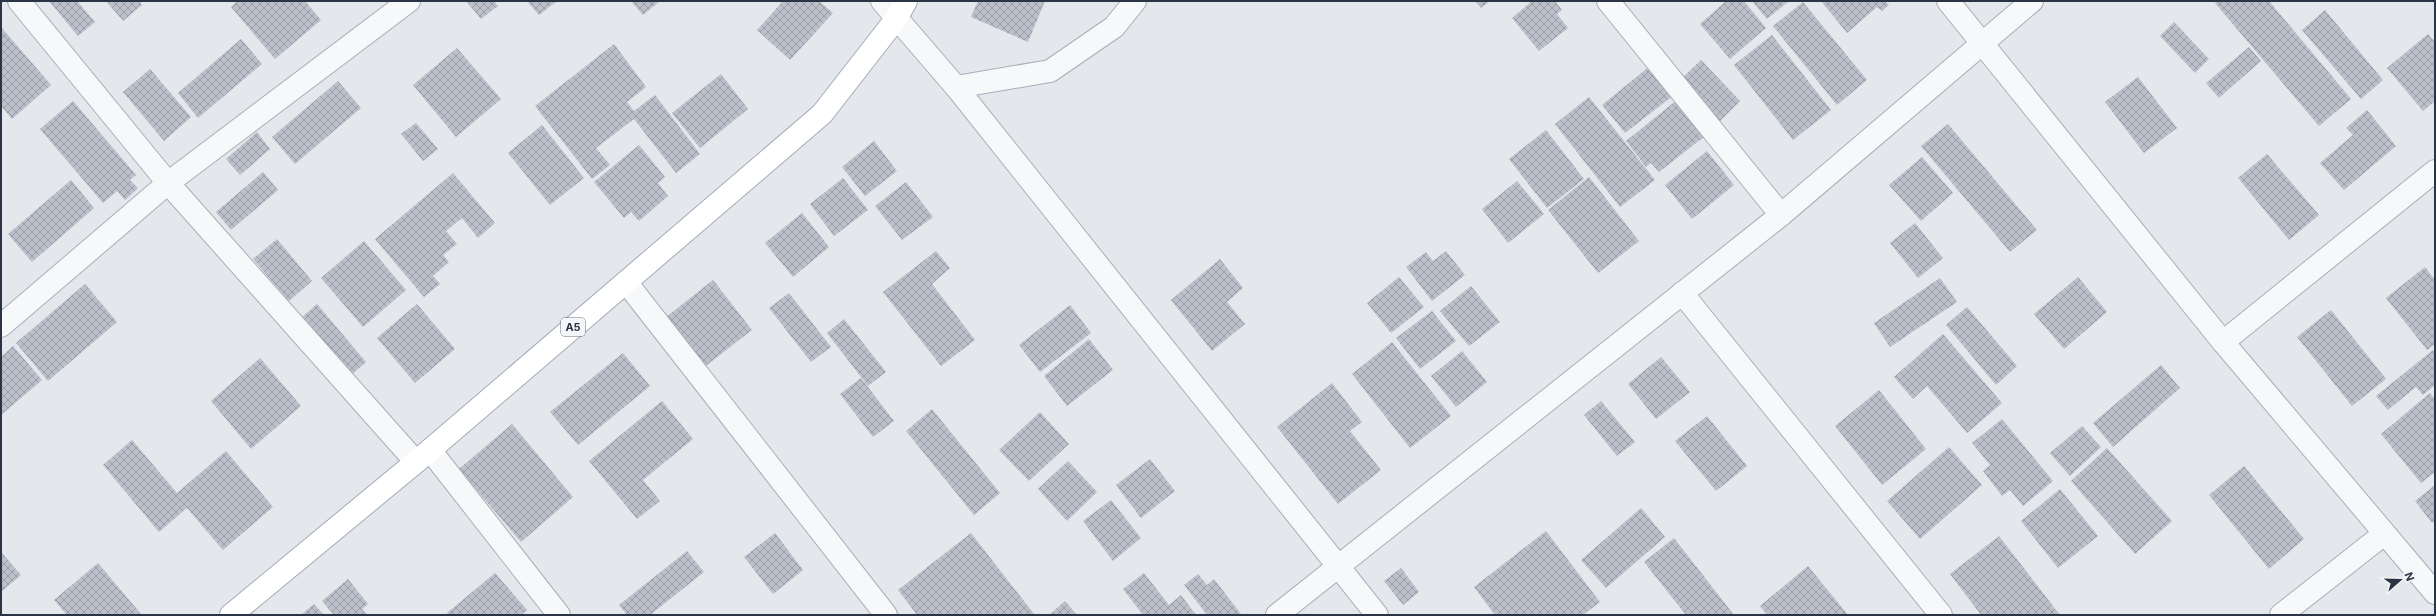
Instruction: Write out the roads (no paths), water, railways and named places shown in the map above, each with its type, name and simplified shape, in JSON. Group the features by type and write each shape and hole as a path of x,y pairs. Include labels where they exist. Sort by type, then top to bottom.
{"main road":[{"name":"A5","path":"231,615 423,456 822,114 901,10"}],"street":[{"path":"19,1 168,183 423,456 559,615"},
{"path":"1,326 168,183 409,1"},
{"path":"882,1 901,10 956,87 1377,615"},
{"path":"956,87 1050,71 1114,27 1135,1"},
{"path":"1608,1 1781,215"},
{"path":"1948,1 2223,342 2435,593"},
{"path":"1277,615 1781,215 1983,45 2032,1"},
{"path":"2223,342 2435,171"},
{"path":"626,282 886,615"},
{"path":"1682,293 1941,615"},
{"path":"2281,615 2384,534"}]}
